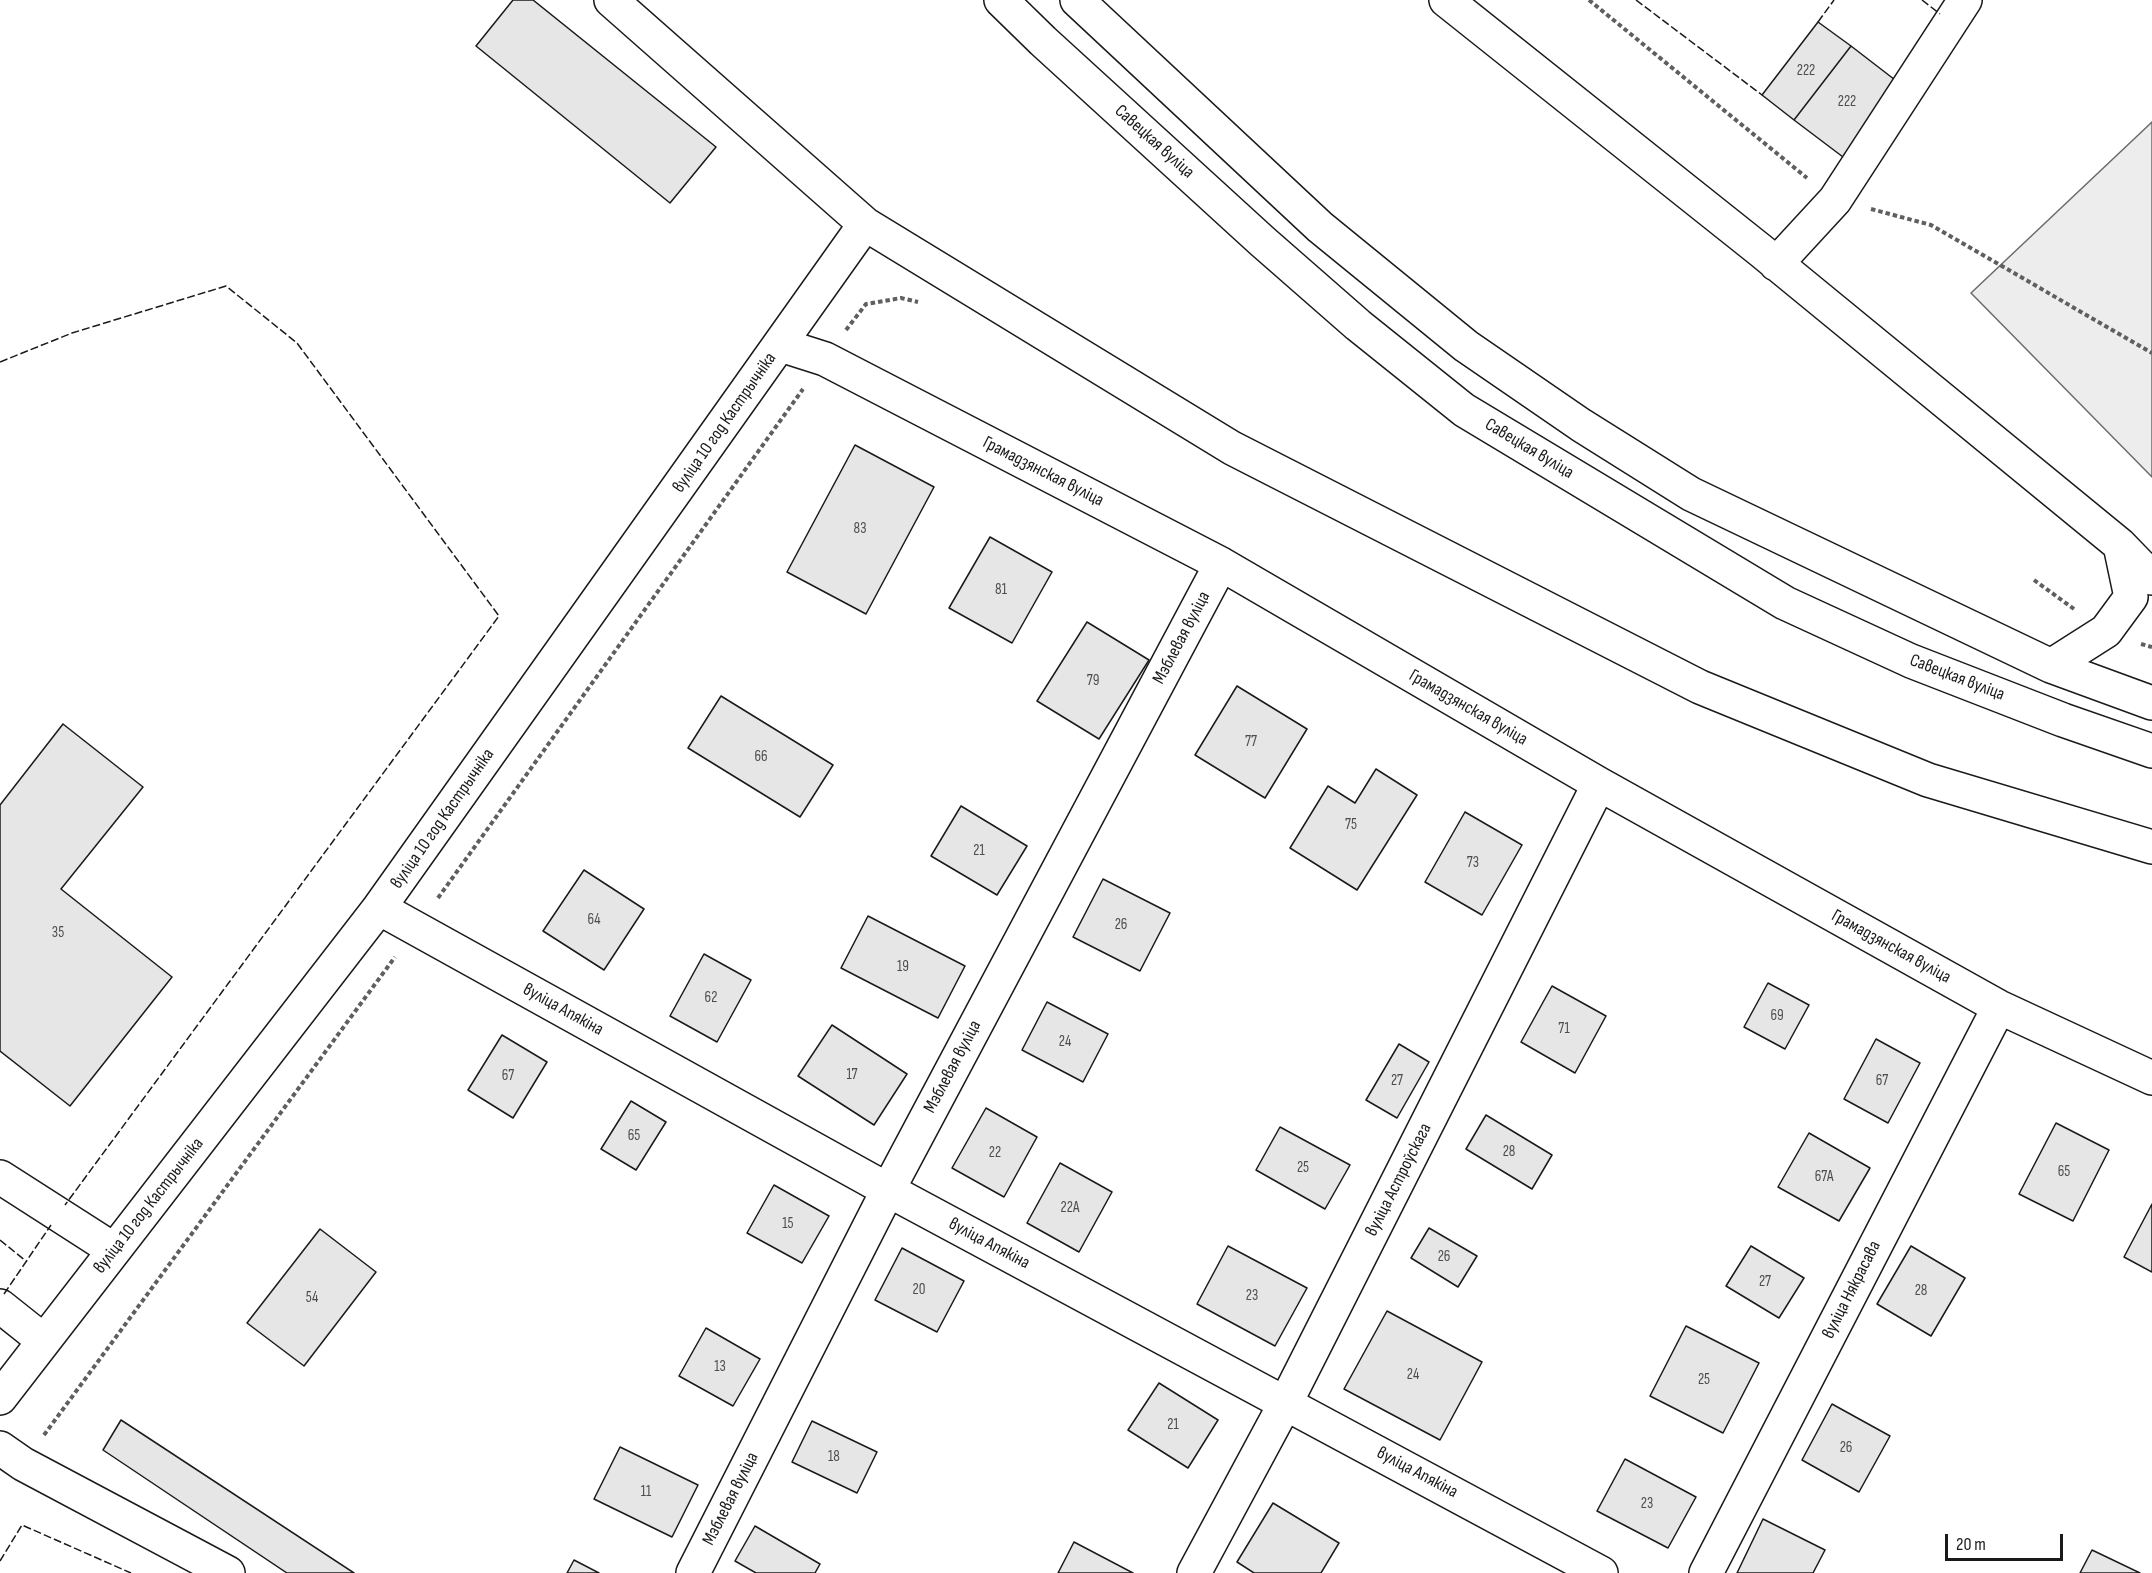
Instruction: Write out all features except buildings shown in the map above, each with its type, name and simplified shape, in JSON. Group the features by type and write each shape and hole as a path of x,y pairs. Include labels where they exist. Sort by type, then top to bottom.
{"street":[{"path":"611,0 865,224 1232,448 1700,687 1928,780 2152,847"},
{"name":"Савецкая вуліца","path":"1001,0 1262,241 1358,325 1464,410 1785,603 1911,661 2063,720 2152,751"},
{"path":"1077,0 1320,227 1466,346 1581,425 1691,494 2051,666 2152,703"},
{"path":"1446,0 1776,264 2120,544 2152,578"},
{"path":"1776,264 1835,200 1965,0"},
{"name":"вуліца 10 год Кастрычніка","path":"0,1398 379,908 865,224"},
{"name":"Грамадзянская вуліца","path":"781,345 825,359 1221,564 1599,784 1999,1007 2152,1077"},
{"path":"2051,666 2106,631 2131,597 2120,544"},
{"name":"Мэблевая вуліца","path":"693,1573 888,1190 1221,564"},
{"name":"вуліца Астроўскага","path":"1194,1573 1286,1402 1599,784"},
{"name":"вуліца Апякіна","path":"379,908 888,1190 1601,1573"},
{"name":"вуліца Някрасава","path":"1706,1573 1999,1007"},
{"path":"0,1177 114,1250"},
{"path":"0,1306 44,1341"},
{"path":"12,1456 228,1573"}],"path":[{"path":"1589,0 1835,200 1931,225 2152,353"},
{"path":"12,1456 416,928 866,304 901,298 920,303"}],"shaded area":[{"path":"2152,122 2152,477 1971,293"}],"fence":[{"path":"1636,0 1762,95"},
{"path":"1818,22 1834,0"},
{"path":"1922,0 1940,14"},
{"path":"0,362 72,333 226,286 297,343 499,616 65,1205"},
{"path":"4,1294 51,1225"},
{"path":"0,1240 27,1262"},
{"path":"0,1561 22,1525 131,1573"}]}
